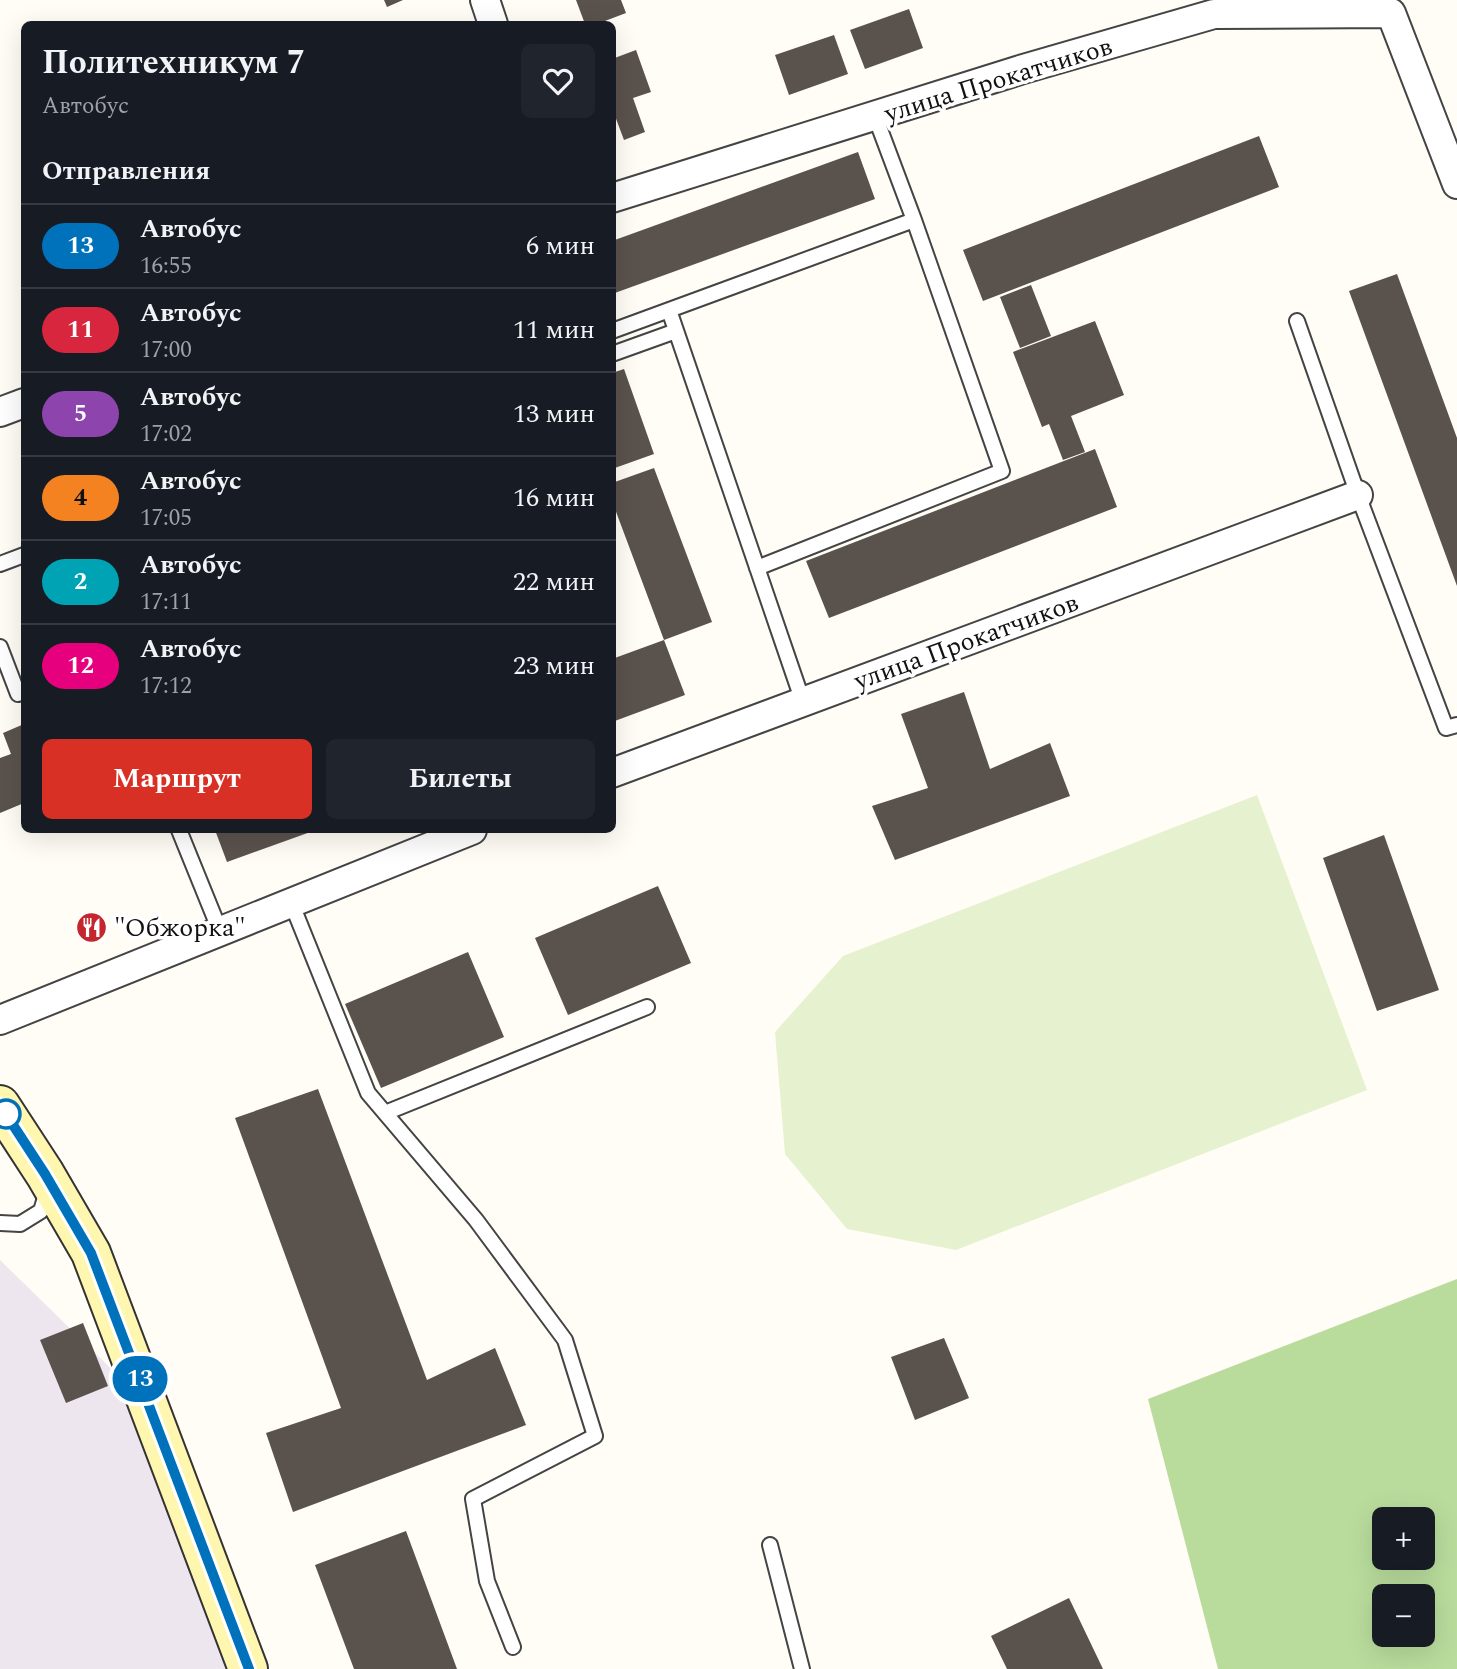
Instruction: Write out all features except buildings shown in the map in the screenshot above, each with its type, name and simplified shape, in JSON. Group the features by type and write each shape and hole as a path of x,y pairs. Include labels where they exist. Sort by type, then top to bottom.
{"street":[{"path":"485,0 492,21"},
{"name":"улица Прокатчиков","path":"616,197 1020,70 1214,14 1391,13 1457,184"},
{"path":"0,412 21,404"},
{"name":"улица Прокатчиков","path":"616,772 1358,495"},
{"path":"0,1020 464,833"},
{"path":"0,1105 45,1174 91,1253 248,1669"}],"lane":[{"path":"757,568 1002,471 875,116"},
{"path":"616,330 914,220"},
{"path":"669,310 803,702"},
{"path":"1297,321 1358,495 1446,728 1457,724"},
{"path":"616,353 676,331"},
{"path":"0,564 21,556"},
{"path":"0,647 18,694"},
{"path":"180,833 220,931"},
{"path":"291,902 368,1093 477,1220 565,1340 595,1436 473,1499 487,1581 513,1647"},
{"path":"385,1113 648,1007"},
{"path":"0,1223 20,1224 41,1211 47,1192 45,1174"},
{"path":"770,1545 802,1669"}],"shaded area":[{"path":"0,1260 142,1399 233,1669 0,1669"}],"green space":[{"path":"1257,795 1367,1090 956,1250 847,1229 785,1154 775,1032 843,956"},
{"path":"1457,1279 1457,1669 1218,1669 1148,1399"}],"bus line":[{"name":"13","path":"0,1105 45,1174 91,1253 249,1669"}],"place":[{"name":"\"Обжорка\"","path":"91,927"}]}
